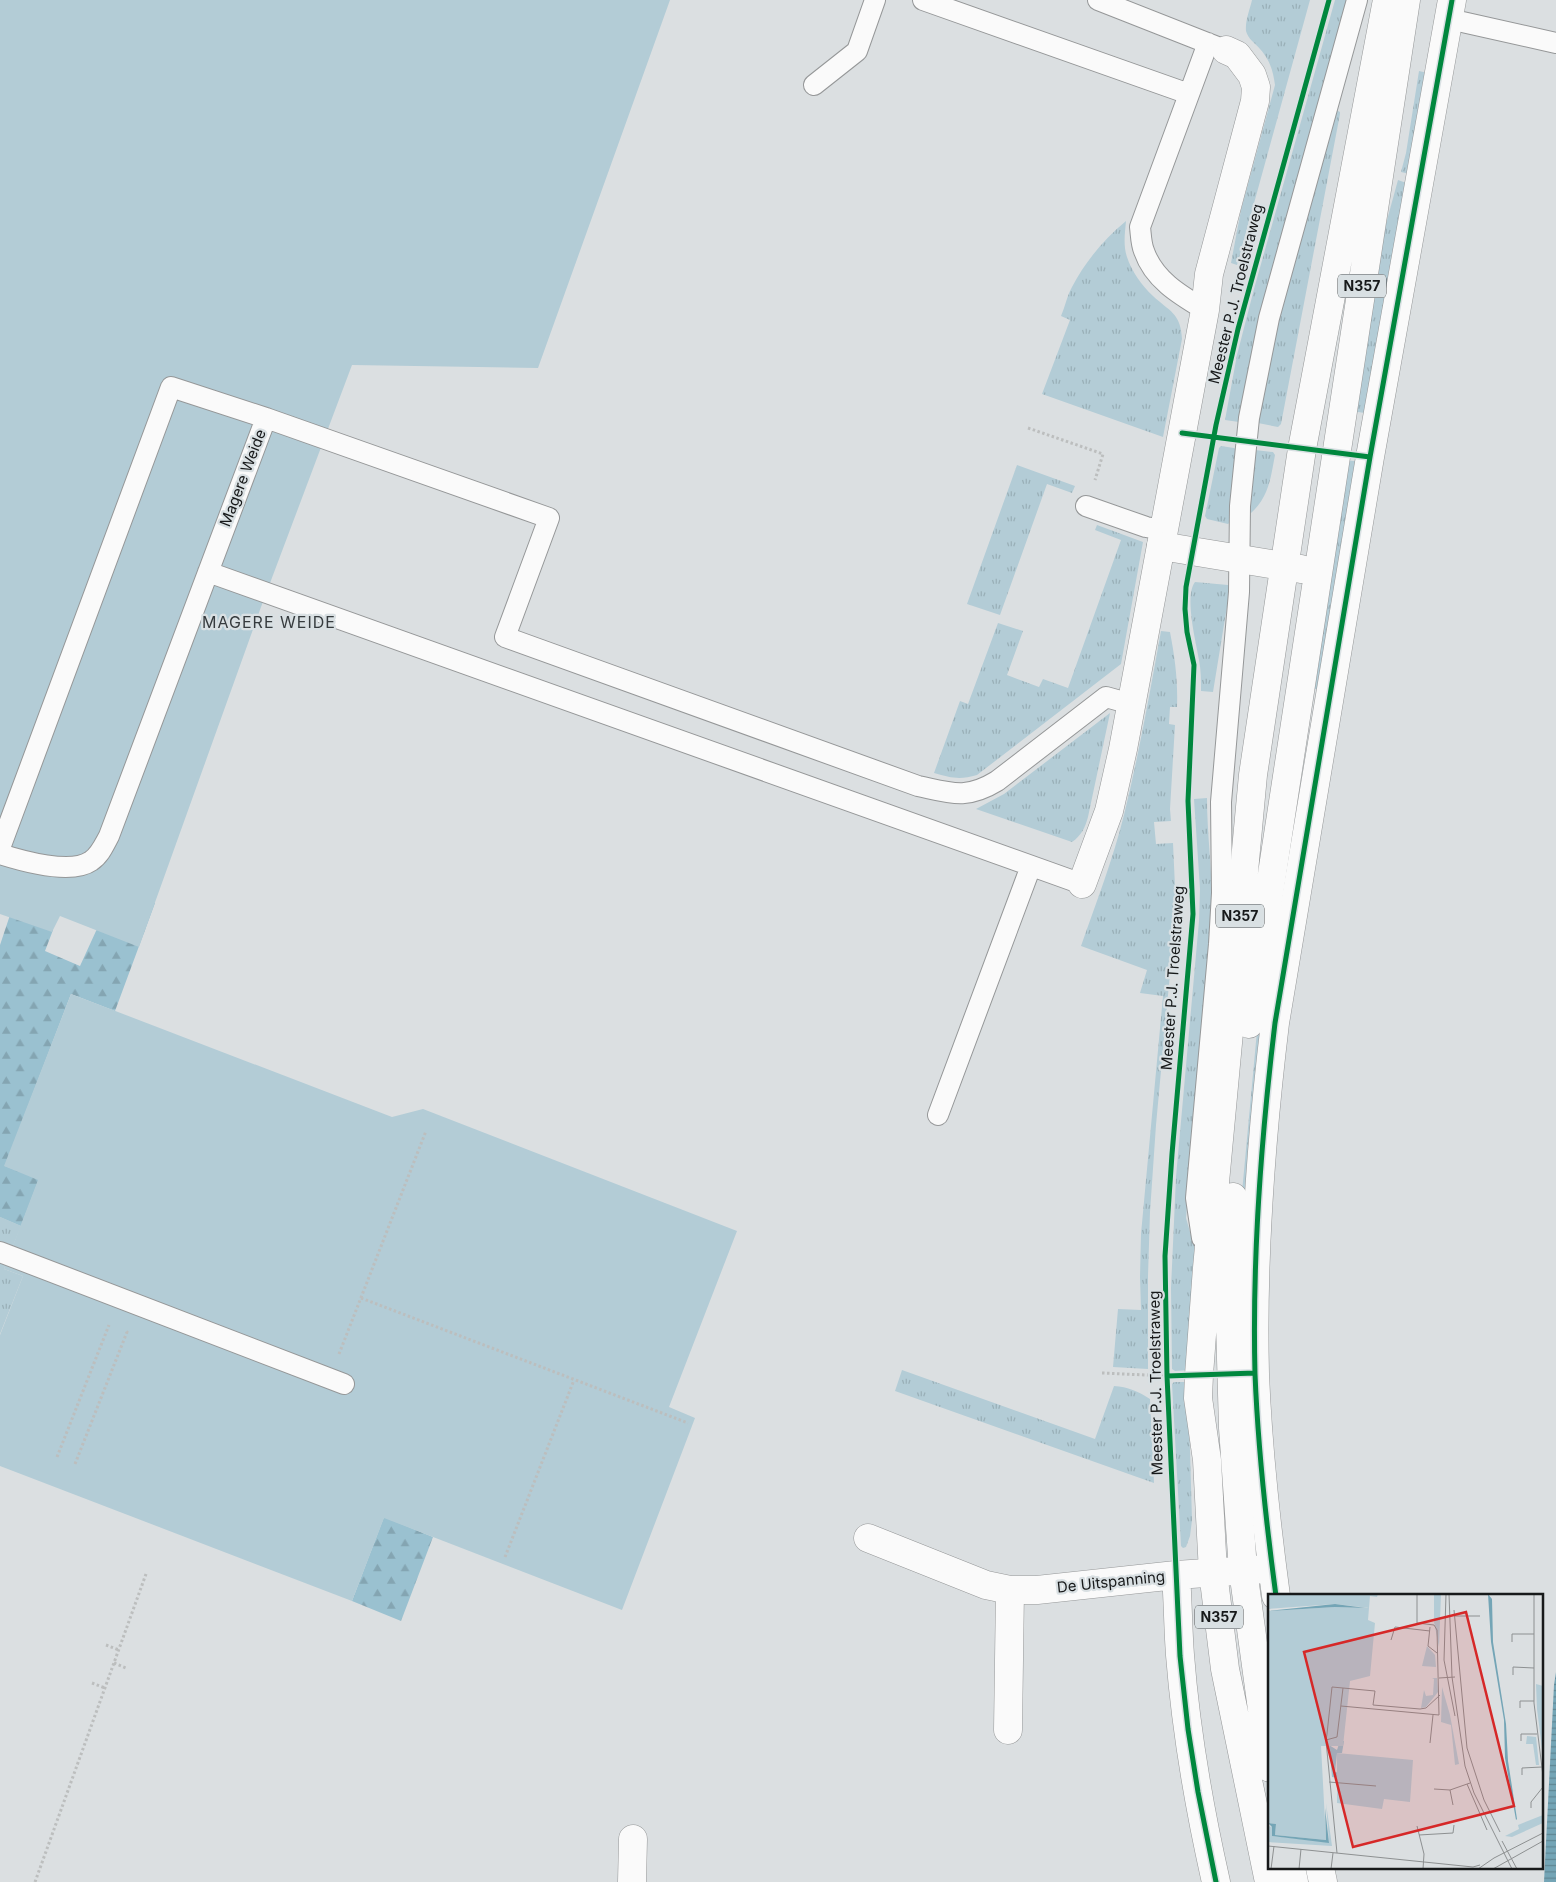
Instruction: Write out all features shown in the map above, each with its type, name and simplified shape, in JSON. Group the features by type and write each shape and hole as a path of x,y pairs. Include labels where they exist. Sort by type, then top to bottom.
{"main road":[{"name":"N357","path":"1268,1753 1243,1570 1221,1222 1235,986 1253,775 1302,448 1387,0"},
{"name":"N357","path":"1269,1882 1225,1669 1213,1572 1207,1460 1198,1398 1199,1376 1207,1268 1221,1222 1262,1022 1318,572 1406,0"},
{"path":"1276,1594 1264,1500 1255,1373 1258,1225 1263,1134 1262,1022 1370,457 1450,9"},
{"name":"Meester P.J. Troelstraweg","path":"1082,884 1108,811 1131,704 1205,310 1209,274 1255,101 1256,87 1252,75 1238,55 1217,47"},
{"path":"1162,538 1239,558 1318,572"},
{"name":"De Uitspanning","path":"868,1538 986,1585 1010,1590 1037,1590 1176,1575 1273,1569"},
{"path":"1176,1575 1180,1656 1188,1729 1198,1792 1216,1882"},
{"path":"1008,1730 1010,1590"},
{"path":"632,1882 633,1839"}],"lane":[{"path":"814,85 857,51 875,0"},
{"path":"923,0 1189,94"},
{"path":"1098,0 1217,47 1189,94 1140,227 1143,250 1154,272 1176,292 1205,310"},
{"path":"1207,1268 1196,1198 1219,944 1222,893 1221,802 1239,592 1240,506 1247,435 1263,344 1357,0"},
{"path":"1450,9 1556,43"},
{"name":"Magere Weide","path":"0,848 171,387 266,418 101,852 90,862 73,866 54,866 26,862 0,854"},
{"path":"266,418 549,518 504,637 918,786 968,794 982,790 997,781 1106,697 1131,704"},
{"path":"1086,506 1146,527 1162,538"},
{"path":"208,572 1082,884"},
{"path":"938,1115 1031,866"},
{"path":"1221,1222 1258,1225"},
{"path":"0,1252 337,1381"}],"path":[{"path":"1028,428 1103,454 1086,506"},
{"path":"337,1381 361,1298 426,1131"},
{"path":"361,1298 688,1424"},
{"path":"57,1456 108,1325 127,1332 75,1464"},
{"path":"1102,1373 1199,1376"},
{"path":"505,1557 574,1380"},
{"path":"35,1882 146,1574"},
{"path":"106,1646 118,1650"},
{"path":"114,1663 126,1668"},
{"path":"92,1684 105,1688"}],"green space":[{"path":"0,0 670,0 538,368 352,365 261,607 139,947 60,916 52,932 0,914"},
{"path":"1252,0 1310,0 1237,265 1231,263 1241,210 1275,85 1269,62 1250,39 1246,31"},
{"path":"1335,0 1348,0 1239,422 1225,420 1237,355 1254,289"},
{"path":"1419,71 1432,74 1414,175 1401,172 1406,153"},
{"path":"1336,110 1340,114 1281,424 1278,427 1258,423 1274,331"},
{"path":"1398,180 1412,185 1372,414 1351,411 1373,271"},
{"path":"1126,221 1125,248 1131,267 1137,278 1149,292 1177,318 1181,330 1182,339 1163,437 1042,394 1070,320 1061,316 1070,290 1096,251"},
{"path":"1221,446 1237,450 1231,521 1228,524 1207,519 1205,516 1219,448"},
{"path":"1255,450 1273,452 1275,455 1270,478 1262,500 1249,513"},
{"path":"1345,460 1361,462 1323,690 1308,688"},
{"path":"1017,465 1075,486 1072,493 1047,484 1000,615 967,604"},
{"path":"1097,525 1143,542 1121,664 977,775 956,778 934,773 960,701 968,704 998,623 1023,631 1007,675 1039,687 1043,679 1068,688 1121,540 1095,530"},
{"path":"1195,582 1228,585 1230,588 1213,692 1201,691 1200,668 1191,608 1192,589"},
{"path":"1161,631 1170,632 1176,670 1177,707 1170,707 1169,724 1175,725 1171,821 1154,822 1156,844 1173,843 1176,909 1150,1212 1148,1369 1113,1367 1118,1309 1141,1310 1141,1234 1163,996 1140,993 1147,970 1081,946 1120,831 1139,746"},
{"path":"1110,713 1086,825 1072,842 976,809 1004,794"},
{"path":"1207,798 1212,915 1186,1218 1197,1256 1189,1370 1175,1371 1172,1369 1171,1288 1176,1177 1199,921 1200,889 1194,799"},
{"path":"155,903 115,1011 71,994 5,1166 39,1179 21,1226 0,1217 0,945 13,906 53,930 45,951 80,966 96,931 112,905"},
{"path":"71,994 392,1117 423,1109 737,1231 669,1407 695,1418 622,1610 384,1518 352,1601 0,1466 0,1335 23,1276 4,1269 38,1180 4,1166"},
{"path":"1257,1031 1268,1032 1251,1204 1241,1203"},
{"path":"0,1217 21,1226 13,1246 0,1241"},
{"path":"0,1260 7,1261 4,1269 23,1276 0,1334"},
{"path":"902,1370 1095,1439 1114,1386 1124,1387 1137,1392 1150,1399 1154,1483 895,1391"},
{"path":"1174,1382 1188,1382 1192,1520 1190,1536 1186,1547 1183,1548 1181,1546 1172,1384"},
{"path":"384,1517 433,1537 401,1621 352,1601"}],"shaded area":[{"path":"1556,1672 1556,1882 1544,1882 1554,1685"}],"cycle path":[{"path":"1216,1882 1198,1792 1188,1729 1180,1656 1167,1376 1165,1256 1193,914 1188,801 1194,665 1187,632 1186,587 1216,425 1238,329 1329,0"},
{"path":"1276,1594 1260,1457 1254,1330 1256,1242 1270,1067 1275,1023 1370,457 1452,0"},
{"path":"1182,433 1370,457"},
{"path":"1167,1376 1255,1373"}],"district":[{"name":"MAGERE WEIDE","path":"269,622"}]}
